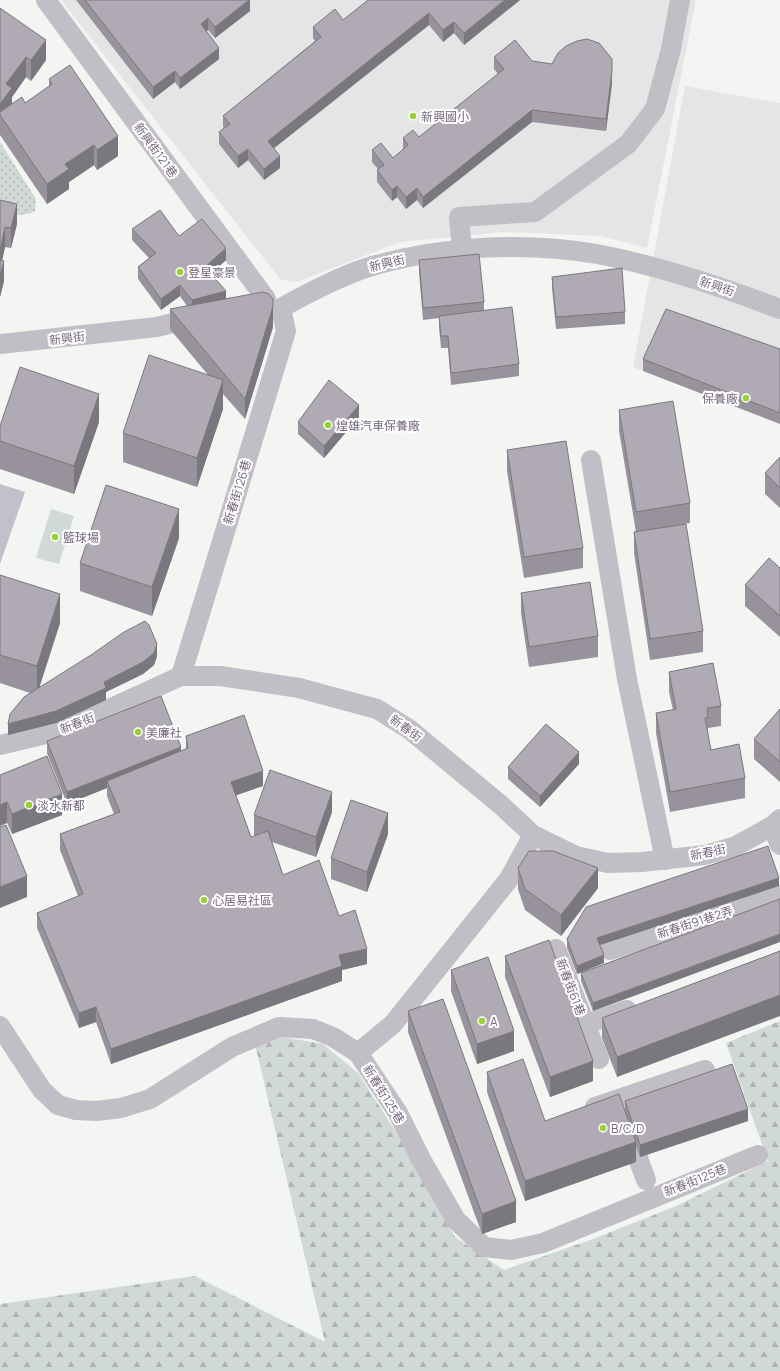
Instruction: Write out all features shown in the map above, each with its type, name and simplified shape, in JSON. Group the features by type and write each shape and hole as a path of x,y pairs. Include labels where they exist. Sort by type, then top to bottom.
{"street":[{"name":"新興街121巷","path":"46,0 273,303"},
{"path":"462,249 459,217 535,212 628,144 655,109 671,49 680,0"},
{"name":"新興街","path":"244,305 273,303 366,268 413,257 462,249 538,248 596,254 657,268 716,285 780,309"},
{"name":"新春街126巷","path":"182,676 286,331 273,303"},
{"name":"新興街","path":"0,344 157,327 215,312"},
{"path":"591,460 627,678 665,860"},
{"name":"新春街","path":"0,745 64,730 182,676 220,676 250,679 299,688 377,709 409,728 502,806 533,835 576,856 608,863 665,860 705,855 736,846 776,822"},
{"path":"776,822 780,845"},
{"path":"358,1053 398,1018 509,878 533,835"},
{"name":"新春街91巷2弄","path":"610,950 780,895"},
{"name":"新春街61巷","path":"556,949 599,1059"},
{"name":"新春街61巷","path":"586,1024 645,1003"},
{"name":"新春街125巷","path":"0,1026 42,1090 58,1105 76,1110 96,1111 121,1108 150,1099 232,1047 279,1027 314,1029 332,1037 358,1053 398,1113 422,1161 456,1220 484,1247 511,1250 543,1243 758,1155"},
{"path":"580,1113 705,1070"},
{"path":"616,1100 646,1180"}],"shaded area":[{"name":"新興國小","path":"61,0 696,0 647,248 601,236 504,232 400,242 297,282 280,279"},
{"path":"685,86 780,103 780,424 633,367"},
{"path":"0,484 25,492 0,564"}],"green space":[{"path":"0,142 36,199 35,211 18,215 0,211"},
{"name":"籃球場","path":"51,509 74,516 59,564 36,558"},
{"path":"780,1021 780,1371 0,1371 0,1304 195,1276 325,1342 255,1044 283,1037 323,1044 358,1073 396,1132 455,1237 504,1270 593,1239 676,1206 768,1161 726,1043"}],"building":[{"path":"85,0 249,0 215,27 208,18 201,24 219,48 180,78 175,71 153,87"},
{"path":"368,0 505,0 464,33 454,22 443,30 429,13 268,141 280,156 264,169 248,149 238,156 219,132 230,124 223,116 321,37 313,27 335,9 343,20"},
{"path":"0,8 46,40 31,60 26,57 6,84 12,88 0,104"},
{"path":"587,39 599,43 612,59 606,119 532,110 423,197 417,188 406,197 397,186 392,190 377,170 384,165 372,150 381,143 393,158 408,145 403,138 413,130 419,137 504,69 494,57 515,40 532,61 552,64 558,53 566,46 577,41"},
{"path":"70,65 118,136 97,150 94,145 65,164 69,169 47,184 0,115 0,112 22,97 25,103 52,84 49,79"},
{"path":"0,200 17,204 11,228 5,227 0,251"},
{"name":"登星豪景","path":"160,210 179,236 202,219 226,248 205,267 226,291 192,300 180,285 161,299 138,267 156,253 132,229"},
{"path":"479,254 484,302 423,308 419,260"},
{"path":"0,260 4,261 0,276"},
{"path":"622,268 625,312 556,317 552,277"},
{"path":"263,292 269,294 273,299 273,306 245,399 170,309"},
{"path":"512,307 519,364 451,373 448,336 441,336 439,316"},
{"name":"保養廠","path":"666,309 780,349 780,413 643,359"},
{"path":"149,355 223,380 197,458 123,433"},
{"path":"20,367 99,394 74,466 0,441 0,426"},
{"name":"煌雄汽車保養廠","path":"329,380 359,405 324,446 298,422"},
{"path":"673,401 690,503 636,512 619,410"},
{"path":"566,441 583,548 524,557 507,450"},
{"path":"780,457 780,488 765,473"},
{"path":"106,485 179,509 152,587 80,563"},
{"path":"686,524 703,631 650,639 634,532"},
{"path":"769,558 780,568 780,616 745,585"},
{"path":"0,575 60,594 37,666 0,655"},
{"path":"590,582 598,636 529,647 521,593"},
{"path":"145,621 149,625 157,644 154,653 143,662 104,682 106,688 56,711 8,724 10,714 24,697 91,655 124,632"},
{"path":"713,663 721,706 707,708 708,717 705,718 711,750 739,744 745,778 670,792 656,713 676,709 669,672"},
{"path":"161,696 181,747 67,792 47,741"},
{"path":"780,709 780,762 754,739"},
{"name":"心居易社區","path":"244,715 263,771 231,782 251,837 268,831 283,875 319,860 339,916 355,910 367,949 339,955 342,966 111,1049 96,1007 79,1013 37,913 83,894 60,834 120,812 107,781 188,748 186,736"},
{"path":"546,724 579,752 540,796 508,767"},
{"path":"47,756 62,794 12,814 7,802 0,805 0,775"},
{"path":"270,770 332,792 316,837 254,815"},
{"path":"351,800 388,813 367,872 331,858"},
{"path":"6,825 27,876 0,887 0,827"},
{"path":"768,846 779,878 597,938 604,955 577,966 567,939 586,907"},
{"path":"529,851 553,851 598,868 561,915 525,889 518,868"},
{"path":"780,899 780,934 593,1003 581,973"},
{"path":"549,940 593,1061 550,1077 505,956"},
{"path":"780,951 780,995 617,1057 602,1018"},
{"name":"A","path":"488,957 514,1031 477,1044 451,970"},
{"path":"443,999 516,1201 482,1214 408,1011"},
{"name":"B/C/D","path":"523,1059 545,1121 619,1094 636,1142 525,1181 487,1072"},
{"path":"732,1064 748,1109 640,1145 625,1101"}],"place":[{"name":"新興國小","path":"413,116"},
{"name":"登星豪景","path":"180,272"},
{"name":"保養廠","path":"746,398"},
{"name":"煌雄汽車保養廠","path":"328,425"},
{"name":"籃球場","path":"55,537"},
{"name":"美廉社","path":"138,732"},
{"name":"淡水新都","path":"29,805"},
{"name":"心居易社區","path":"204,900"},
{"name":"A","path":"482,1021"},
{"name":"B/C/D","path":"603,1128"}]}
